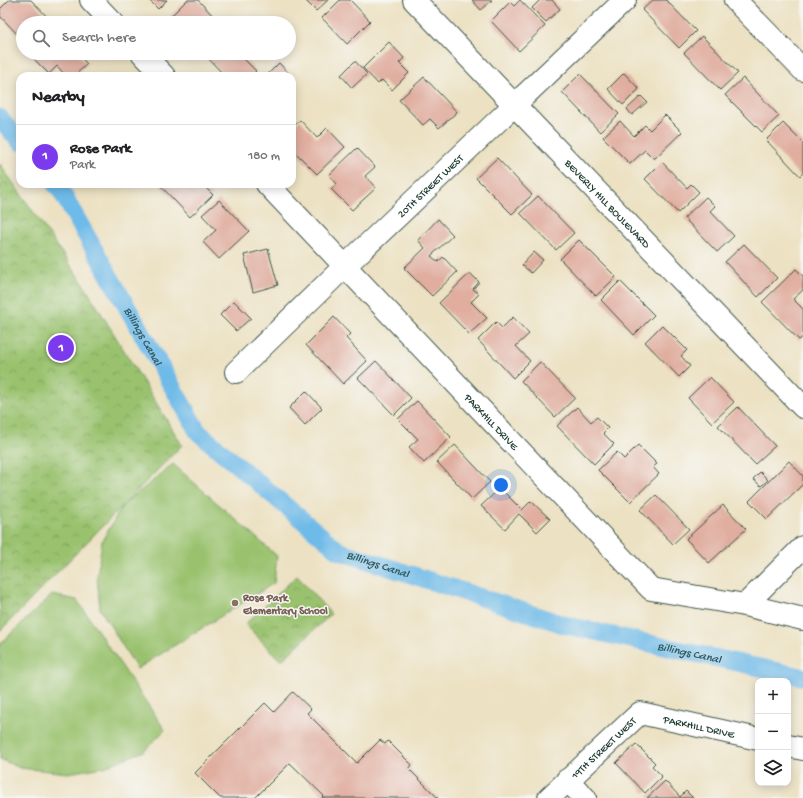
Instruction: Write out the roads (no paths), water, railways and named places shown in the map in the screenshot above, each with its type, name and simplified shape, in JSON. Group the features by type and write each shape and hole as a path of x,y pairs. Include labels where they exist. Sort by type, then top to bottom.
{"street":[{"path":"91,0 106,16"},
{"name":"BEVERLY HILL BOULEVARD","path":"414,0 803,407"},
{"name":"20TH STREET WEST","path":"236,372 624,0"},
{"path":"735,0 803,70"},
{"path":"149,60 160,72"},
{"name":"PARKHILL DRIVE","path":"271,188 651,589 745,605 803,620"},
{"path":"745,605 803,547"},
{"name":"PARKHILL DRIVE","path":"640,713 755,738"},
{"name":"19TH STREET WEST","path":"549,798 640,713"},
{"path":"791,747 803,750"},
{"path":"568,780 585,798"}],"waterway":[{"name":"Billings Canal","path":"0,118 16,137"},
{"name":"Billings Canal","path":"58,188 198,432 339,551 565,625 803,677"}],"place":[{"name":"Rose Park","path":"61,348"},
{"name":"Rose Park Elementary School","path":"235,603"}]}
